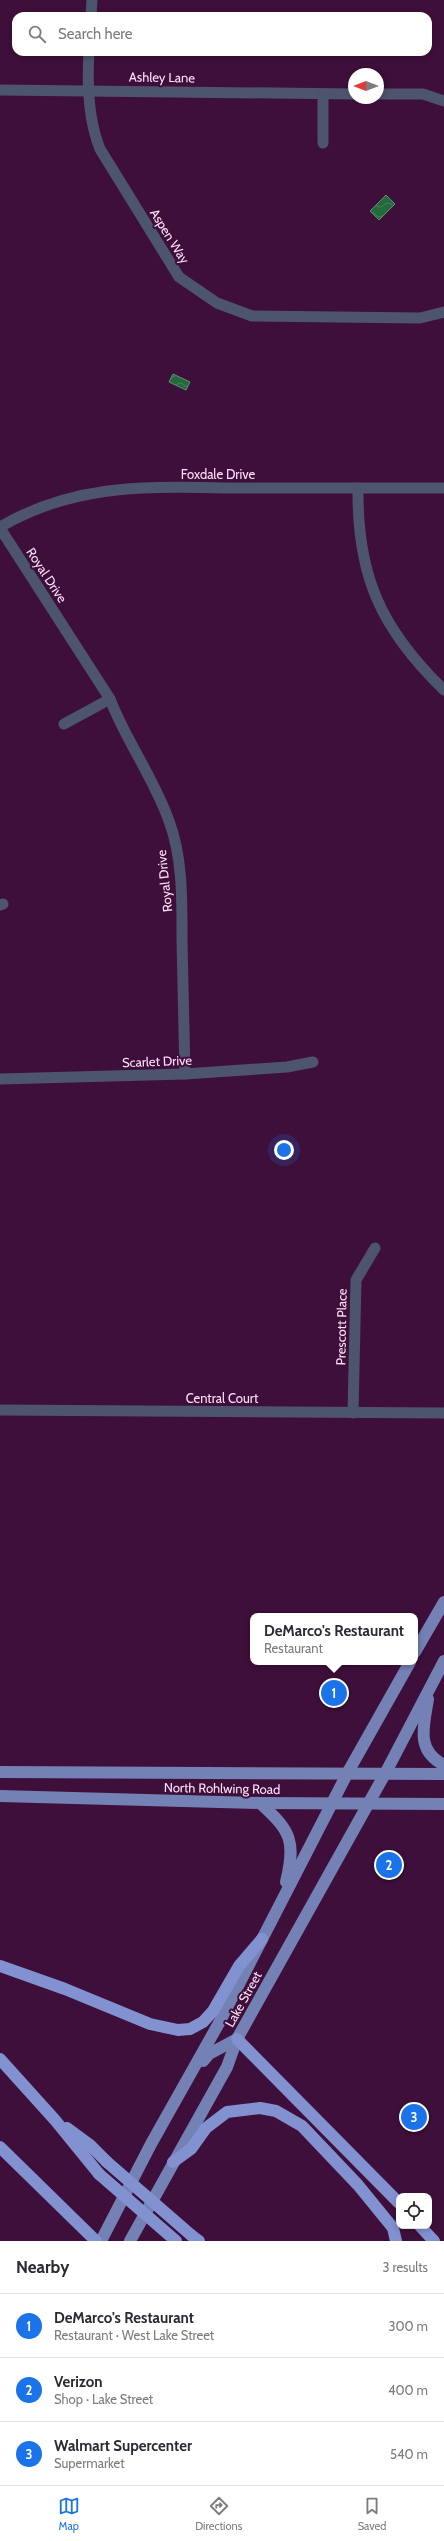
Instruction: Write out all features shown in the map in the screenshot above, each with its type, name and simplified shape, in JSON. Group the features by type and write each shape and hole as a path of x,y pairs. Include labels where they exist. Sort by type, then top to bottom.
{"highway":[{"path":"0,1966 150,2024 178,2030 190,2029 203,2022 214,2011 239,1966 262,1939"},
{"path":"237,2039 396,2200"},
{"path":"0,2059 55,2120 99,2174 176,2241"},
{"path":"174,2162 192,2149 206,2128 227,2112 260,2108 276,2111 302,2126 358,2185 393,2228 396,2241"},
{"path":"55,2120 90,2145 195,2238"},
{"path":"0,2147 96,2241"},
{"path":"423,2229 434,2241"}],"main road":[{"path":"418,1647 444,1602"},
{"name":"Lake Street","path":"130,2241 227,2067 237,2039 386,1772 444,1661"},
{"name":"Lake Street","path":"100,2241 151,2144 190,2077 348,1772 408,1665"},
{"path":"430,1688 424,1726 424,1746 434,1760 444,1765"},
{"name":"North Rohlwing Road","path":"0,1772 386,1772 444,1774"},
{"name":"North Rohlwing Road","path":"0,1796 260,1803 444,1804"},
{"path":"260,1803 273,1815 290,1838 292,1857 281,1899"},
{"path":"190,2077 209,2054 237,2039"}],"street":[{"path":"91,12 92,0"},
{"name":"Aspen Way","path":"89,56 90,119 100,149 179,277 217,303 252,316 420,318 444,312"},
{"name":"Ashley Lane","path":"0,90 348,94"},
{"path":"323,143 324,94"},
{"path":"384,94 423,94 444,101"},
{"name":"Foxdale Drive","path":"0,527 47,504 95,491 128,488 444,488"},
{"path":"358,488 358,519 361,546 370,581 379,603 401,642 419,666 444,690"},
{"name":"Royal Drive","path":"0,527 110,699 117,719 145,766 170,822 182,896 185,1074"},
{"path":"64,724 110,699"},
{"name":"Scarlet Drive","path":"0,1079 185,1074 287,1067 314,1062"},
{"name":"Prescott Place","path":"353,1413 356,1280 375,1248"},
{"name":"Central Court","path":"0,1410 444,1413"}],"water":[{"path":"386,195 395,204 379,220 370,211"},
{"path":"173,374 190,382 186,390 169,382"}],"place":[{"name":"DeMarco's Restaurant","path":"334,1693"},
{"name":"Verizon","path":"389,1865"},
{"name":"Walmart Supercenter","path":"414,2117"}]}
